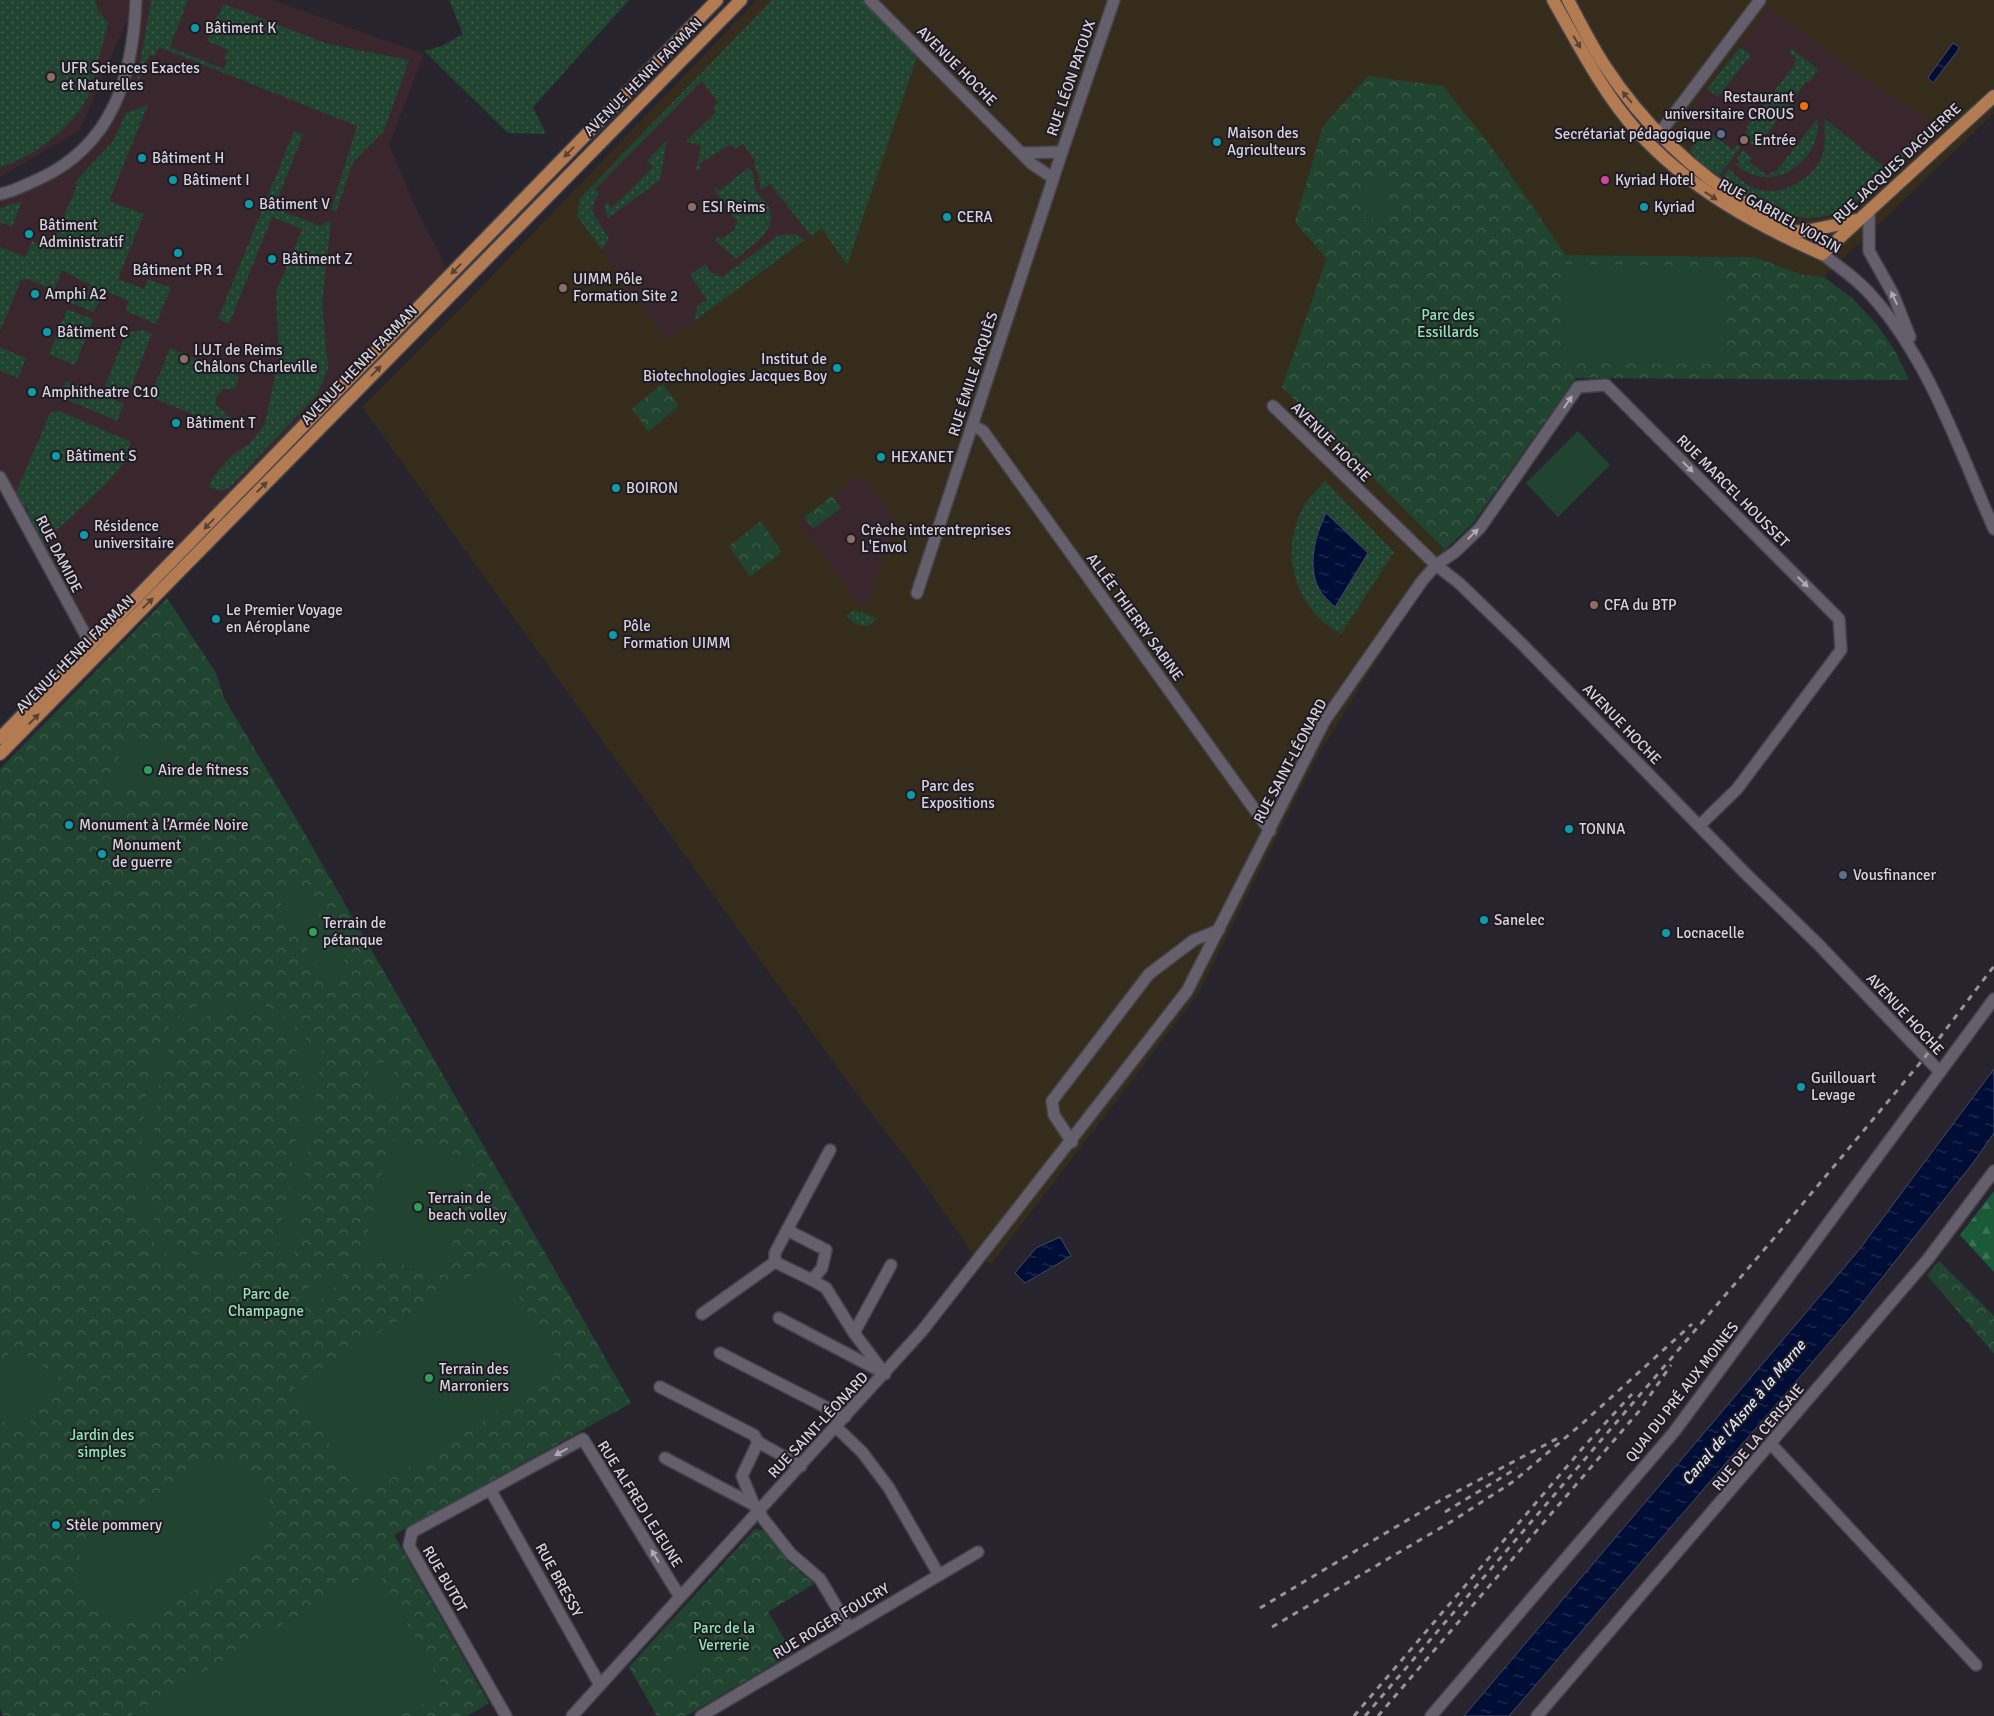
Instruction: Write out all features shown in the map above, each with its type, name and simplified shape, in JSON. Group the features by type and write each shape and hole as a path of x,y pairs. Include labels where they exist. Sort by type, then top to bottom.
{"main road":[{"name":"AVENUE HENRI FARMAN","path":"0,738 718,0"},
{"name":"AVENUE HENRI FARMAN","path":"0,754 742,0"},
{"name":"RUE GABRIEL VOISIN","path":"1553,0 1595,72 1636,130 1690,181 1722,203 1789,239 1822,254"},
{"path":"1568,0 1604,66 1625,95 1659,134 1715,184 1790,231 1826,227 1857,220"},
{"name":"RUE JACQUES DAGUERRE","path":"1822,254 1994,96"}],"street":[{"path":"0,194 62,167 90,143 101,128 114,108 125,82 132,49 136,0"},
{"name":"AVENUE HOCHE","path":"870,0 1032,164 1053,178"},
{"name":"RUE LÉON PATOUX","path":"1057,165 1114,0"},
{"path":"1659,134 1754,3"},
{"path":"1022,153 1062,152"},
{"name":"RUE ÉMILE ARQUÈS","path":"917,593 1057,165"},
{"path":"1869,210 1869,251 1893,294 1926,375"},
{"path":"1790,231 1822,254"},
{"name":"RUE GABRIEL VOISIN","path":"1822,254 1856,281 1882,308 1902,333 1926,375 1994,529"},
{"name":"RUE MARCEL HOUSSET","path":"1436,565 1455,552 1480,528 1578,387 1606,385 1839,619 1841,650 1737,789 1700,825"},
{"name":"AVENUE HOCHE","path":"1274,406 1436,565 1459,583 1521,643 1876,1003 1940,1072"},
{"name":"ALLÉE THIERRY SABINE","path":"972,425 983,430 1270,830"},
{"name":"RUE DAMIDE","path":"0,477 91,645"},
{"name":"RUE SAINT-LÉONARD","path":"572,1716 680,1597 756,1508 800,1466 922,1331 1072,1142 1187,991 1325,720 1422,581 1436,565"},
{"path":"1072,1142 1054,1115 1052,1100 1149,974 1194,940 1219,930"},
{"name":"QUAI DU PRÉ AUX MOINES","path":"1431,1716 1674,1432 1994,999"},
{"path":"775,1262 775,1253 830,1150"},
{"name":"RUE DE LA CERISAIE","path":"1537,1716 1928,1259 1994,1171"},
{"path":"787,1230 826,1250 822,1268 812,1280"},
{"path":"775,1262 826,1288 854,1333 885,1374"},
{"path":"702,1314 775,1262"},
{"path":"854,1333 891,1264"},
{"path":"779,1318 885,1374"},
{"path":"720,1353 845,1417"},
{"path":"660,1387 754,1435 758,1442 800,1466"},
{"path":"836,1427 862,1452 890,1488 939,1575"},
{"name":"RUE ALFRED LEJEUNE","path":"491,1491 583,1439 680,1597"},
{"path":"758,1442 742,1476 756,1508 791,1554 820,1578 849,1628"},
{"path":"1771,1444 1976,1664"},
{"path":"665,1458 756,1508"},
{"name":"RUE BRESSY","path":"491,1491 600,1685"},
{"name":"RUE BUTOT","path":"491,1491 412,1532 409,1546 506,1716"},
{"name":"RUE ROGER FOUCRY","path":"701,1716 978,1552"}],"shaded area":[{"name":"I.U.T de Reims Châlons Charleville","path":"0,0 272,0 424,54 389,145 420,217 439,252 446,269 446,280 91,645 0,476 0,194 62,167 114,108 135,13 125,24 80,130 0,177"},
{"path":"757,0 1994,0 1994,113 1824,277 1804,275 1754,257 1566,255 1490,145 1295,222 1326,259 1282,387 1445,550 1318,755 1198,994 991,1264 973,1254 909,1162 855,1092 362,407 466,303"},
{"path":"1769,8 1859,74 1937,126 1855,204 1824,218 1803,219 1783,215 1727,182 1700,162 1690,150 1689,113"},
{"name":"ESI Reims","path":"705,69 821,229 667,341 577,216 580,198 593,183"},
{"name":"Crèche interentreprises L'Envol","path":"862,475 896,521 867,605 858,603 798,521"}],"green space":[{"name":"UFR Sciences Exactes et Naturelles","path":"0,0 95,0 98,11 108,23 94,77 87,91 90,93 82,106 52,139 27,155 0,168"},
{"path":"151,0 188,0 170,47 224,69 227,61 224,58 228,50 207,41 225,0 224,4 328,44 409,60 384,131 353,162 336,212 331,210 357,126 159,47 155,56 149,55 136,87"},
{"path":"449,0 629,0 533,107 546,134 508,133 424,51 442,46 463,34"},
{"path":"772,0 863,0 918,54 847,265 822,229 811,236 770,184 761,190 758,174 754,166 755,161 743,144 735,149 731,144 699,164 702,168 696,171 701,145 685,142 716,112 712,108 718,102 702,81 595,189 599,194 594,201 592,211 609,239 602,250 577,216 580,198"},
{"path":"1740,47 1751,55 1718,97 1707,89"},
{"path":"1791,48 1819,70 1808,83 1806,82 1756,148 1743,137 1748,129 1747,127 1795,64 1796,58 1789,52"},
{"name":"Parc des Essillards","path":"1368,76 1443,86 1490,145 1566,255 1754,257 1804,275 1824,277 1852,298 1878,326 1895,351 1909,380 1576,378 1474,522 1445,550 1282,387 1326,259 1295,222 1323,126"},
{"path":"148,105 109,201 144,214 118,279 144,289 148,279 171,288 156,324 126,311 129,301 106,291 93,312 70,303 74,292 86,296 90,285 62,270 54,290 27,279 21,280 0,331 0,247 25,257 32,241 51,249 77,184 74,183 113,141 126,113"},
{"path":"1824,118 1884,167 1931,122 1937,126 1863,197 1840,211 1816,217 1790,215 1759,203 1722,179 1729,168 1744,182 1761,190 1780,190 1799,182 1813,171 1822,156 1825,142"},
{"path":"1817,119 1817,133 1806,157 1797,166 1785,173 1773,177 1759,176 1746,172 1734,163 1740,163 1737,158 1743,150 1752,158 1749,162 1768,176 1772,172 1774,174"},
{"path":"1705,129 1733,150 1737,145 1740,148 1719,176 1700,162 1690,150"},
{"path":"294,131 303,135 274,208 320,226 328,221 331,222 322,303 328,369 317,395 230,487 220,491 209,487 213,477 230,457 250,443 265,424 279,356 276,292 302,229 272,217 229,324 218,319"},
{"path":"667,140 660,180 608,218 604,207 606,202 612,208 653,167 647,161"},
{"path":"748,168 753,174 756,191 769,208 771,219 766,232 761,238 736,259 714,240 718,237 721,239 736,229 734,226 738,223 714,189 716,188 719,191"},
{"path":"1361,181 1387,181 1387,220 1362,220"},
{"path":"22,201 12,227 0,222 0,208"},
{"path":"795,234 805,240 694,321 698,305 707,300 690,275 705,264 710,272 722,277 779,235"},
{"path":"1562,264 1726,266 1725,364 1561,363"},
{"path":"67,309 93,319 75,365 49,354"},
{"path":"143,330 152,334 128,395 105,386 123,341 131,332"},
{"path":"0,347 26,358 18,378 0,371"},
{"path":"170,348 238,376 236,389 223,389 216,398 216,405 240,426 238,429 217,424 150,397"},
{"path":"66,381 124,404 117,421 58,396"},
{"path":"663,384 679,406 648,432 632,408"},
{"path":"59,411 131,442 127,453 129,456 108,482 38,548 24,519 29,509 13,500 50,413"},
{"path":"1578,431 1610,465 1558,517 1526,483"},
{"path":"1325,481 1394,552 1341,634 1325,623 1311,609 1301,593 1292,557 1293,538 1298,519 1307,501"},
{"path":"832,496 841,508 813,529 804,517"},
{"path":"761,521 782,552 750,577 729,546"},
{"name":"Parc de Champagne","path":"167,598 216,673 224,698 294,815 631,1403 394,1535 489,1703 467,1716 3,1716 0,1708 0,769"},
{"path":"855,610 877,618 869,626 859,625 846,615"},
{"name":"Aire de fitness","path":"127,734 187,755 175,789 110,784"},
{"name":"Terrain de pétanque","path":"300,883 349,968 326,981 277,897"},
{"path":"235,997 273,1009 315,1048 322,1050 294,1257 282,1253 283,1244 278,1244 249,1265 230,1271 209,1271 182,1264 161,1249 145,1228 136,1203 135,1190 150,1069 155,1053 162,1038 179,1017 203,1003","holes":["229,1010 249,1012 262,1017 272,1023 288,1038 299,1058 302,1069 303,1089 290,1191 282,1220 263,1243 247,1253 230,1258 212,1258 195,1254 179,1246 164,1233 151,1212 147,1186 160,1078 167,1053 177,1036 190,1025 212,1014"]},
{"path":"391,1060 401,1096 376,1102 366,1066"},
{"name":"Terrain de beach volley","path":"390,1139 473,1159 445,1275 362,1255"},
{"path":"1994,1191 1994,1272 1960,1235"},
{"name":"Terrain des Marroniers","path":"496,1260 564,1370 362,1497 293,1386"},
{"path":"1939,1261 1994,1316 1994,1354 1927,1275"},
{"path":"334,1265 345,1278 314,1306 303,1293"},
{"path":"13,1347 59,1376 23,1433 0,1419 0,1379 14,1387 0,1378 0,1367"},
{"path":"218,1462 234,1465 249,1471 260,1480 267,1490 270,1502 268,1526 257,1549 249,1559 142,1620 121,1619 104,1615 91,1607 82,1595 78,1582 78,1566 83,1549 93,1531 204,1466"},
{"name":"Parc de la Verrerie","path":"755,1529 765,1531 787,1561 814,1584 768,1612 793,1653 686,1716 657,1716 629,1667"},
{"path":"376,1569 446,1692 398,1716 129,1716"},
{"path":"692,1646 704,1664 674,1683 662,1665"}],"water":[{"path":"1953,43 1959,47 1958,50 1933,83 1928,78 1929,76"},
{"path":"1326,513 1368,553 1335,607 1319,589 1313,570 1316,541"},
{"name":"Canal de l'Aisne à la Marne","path":"1994,1069 1994,1133 1973,1163 1852,1316 1509,1716 1464,1716 1859,1250"},
{"path":"1060,1237 1071,1256 1025,1283 1015,1273 1036,1248"}],"railway":[{"path":"1365,1716 1775,1237 1925,1057 1994,966"},
{"path":"1272,1627 1454,1520 1514,1481 1584,1422 1692,1324"},
{"path":"1378,1716 1640,1410 1671,1365"},
{"path":"1354,1716 1587,1443 1632,1394"},
{"path":"1260,1608 1441,1500 1560,1437"},
{"path":"1445,1512 1517,1468"}],"place":[{"name":"Bâtiment K","path":"195,28"},
{"name":"UFR Sciences Exactes et Naturelles","path":"51,77"},
{"name":"Restaurant universitaire CROUS","path":"1804,106"},
{"name":"Secrétariat pédagogique","path":"1721,134"},
{"name":"Entrée","path":"1744,140"},
{"name":"Maison des Agriculteurs","path":"1217,142"},
{"name":"Bâtiment H","path":"142,158"},
{"name":"Bâtiment I","path":"173,180"},
{"name":"Kyriad Hotel","path":"1605,180"},
{"name":"Bâtiment V","path":"249,204"},
{"name":"ESI Reims","path":"692,207"},
{"name":"Kyriad","path":"1644,207"},
{"name":"CERA","path":"947,217"},
{"name":"Bâtiment Administratif","path":"29,234"},
{"name":"Bâtiment PR 1","path":"178,253"},
{"name":"Bâtiment Z","path":"272,259"},
{"name":"UIMM Pôle Formation Site 2","path":"563,288"},
{"name":"Amphi A2","path":"35,294"},
{"name":"Bâtiment C","path":"47,332"},
{"name":"I.U.T de Reims Châlons Charleville","path":"184,359"},
{"name":"Institut de Biotechnologies Jacques Boy","path":"837,368"},
{"name":"Amphitheatre C10","path":"32,392"},
{"name":"Bâtiment T","path":"176,423"},
{"name":"Bâtiment S","path":"56,456"},
{"name":"HEXANET","path":"881,457"},
{"name":"BOIRON","path":"616,488"},
{"name":"Résidence universitaire","path":"84,535"},
{"name":"Crèche interentreprises L'Envol","path":"851,539"},
{"name":"CFA du BTP","path":"1594,605"},
{"name":"Le Premier Voyage en Aéroplane","path":"216,619"},
{"name":"Pôle Formation UIMM","path":"613,635"},
{"name":"Aire de fitness","path":"148,770"},
{"name":"Parc des Expositions","path":"911,795"},
{"name":"Monument à l’Armée Noire","path":"69,825"},
{"name":"TONNA","path":"1569,829"},
{"name":"Monument de guerre","path":"102,854"},
{"name":"Vousfinancer","path":"1843,875"},
{"name":"Sanelec","path":"1484,920"},
{"name":"Terrain de pétanque","path":"313,932"},
{"name":"Locnacelle","path":"1666,933"},
{"name":"Guillouart Levage","path":"1801,1087"},
{"name":"Terrain de beach volley","path":"418,1207"},
{"name":"Terrain des Marroniers","path":"429,1378"},
{"name":"Stèle pommery","path":"56,1525"}],"park label":[{"name":"Jardin des simples","path":"102,1444"}]}
